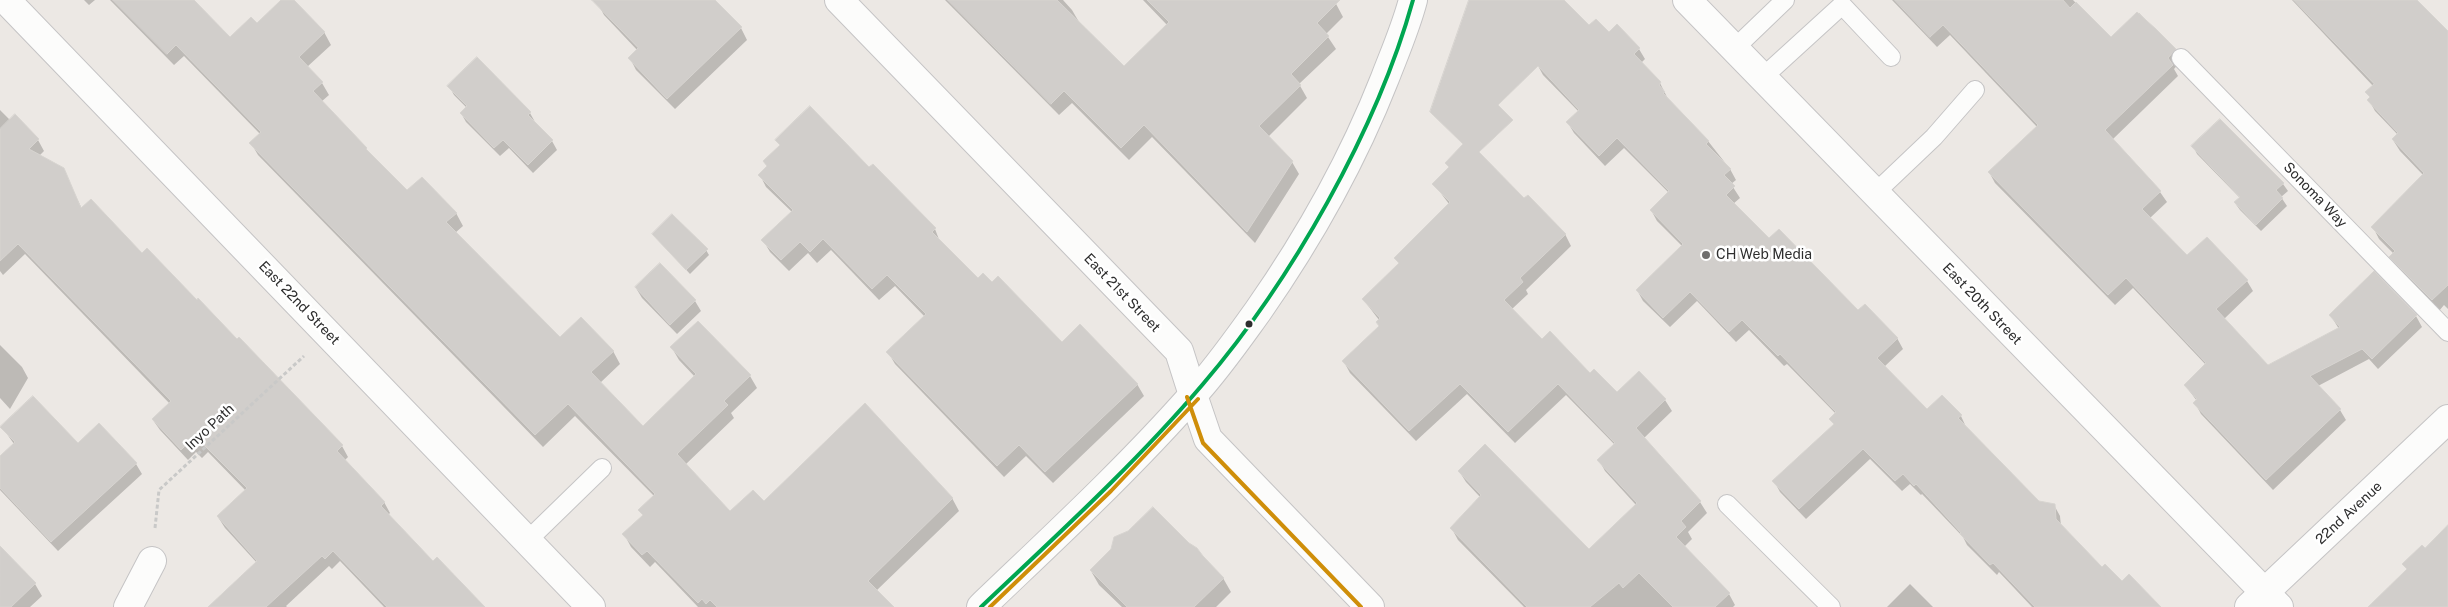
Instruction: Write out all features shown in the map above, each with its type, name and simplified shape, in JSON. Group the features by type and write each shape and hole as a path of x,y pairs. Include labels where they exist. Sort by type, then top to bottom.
{"street":[{"name":"East 22nd Street","path":"6,0 591,607"},
{"name":"East 21st Street","path":"839,0 1179,351 1208,439 1370,607"},
{"path":"981,607 1107,486 1193,395 1230,351 1295,257 1334,190 1366,127 1408,21 1414,0"},
{"name":"East 20th Street","path":"1687,0 2264,602"},
{"name":"22nd Avenue","path":"2264,602 2448,419"},
{"path":"128,607 152,561"}],"lane":[{"path":"1734,49 1785,0"},
{"path":"1762,78 1842,5 1891,57"},
{"name":"Sonoma Way","path":"2181,58 2448,332"},
{"path":"1874,194 1934,137 1976,90"},
{"path":"527,541 602,468"},
{"path":"1727,504 1831,607"}],"path":[{"name":"Inyo Path","path":"152,561 159,490 329,334"}],"building":[{"path":"113,0 194,0 230,37 251,17 257,23 281,0 294,0 325,32 299,57 323,82 313,91 366,149 407,190 422,177 457,213 446,222 560,337 581,317 614,351 591,372 643,426 696,374 670,347 698,321 751,375 724,401 728,405 677,454 730,511 753,490 764,501 865,403 953,498 868,581 894,607 717,607 710,600 706,604 702,599 698,603 647,551 642,555 622,534 643,515 638,510 655,494 568,404 535,435 249,143 261,132 176,45 167,54"},
{"path":"592,0 715,0 742,27 667,99 628,58 638,48"},
{"path":"948,0 1057,0 1124,66 1169,22 1147,0 1340,0 1317,23 1329,36 1291,74 1301,85 1259,126 1293,161 1247,232 1144,125 1121,148 1064,91 1051,104"},
{"path":"1469,0 1564,0 1589,25 1596,19 1609,32 1617,24 1640,48 1634,54 1661,82 1659,85 1665,92 1663,93 1709,141 1706,144 1731,169 1724,175 1735,186 1726,195 1769,238 1779,229 1858,310 1865,304 1898,338 1877,358 1927,409 1942,395 1962,415 1958,418 2039,501 2055,504 2056,519 2102,567 2105,564 2122,581 2129,574 2161,607 2035,607 1993,563 1990,565 1960,534 1916,484 1914,486 1903,474 1895,481 1863,449 1799,509 1772,481 1834,424 1829,419 1836,412 1780,354 1778,356 1742,320 1729,332 1690,292 1663,318 1636,290 1683,244 1650,210 1669,191 1617,138 1599,156 1566,122 1579,110 1538,66 1498,105 1513,120 1479,152 1524,198 1528,195 1566,234 1520,278 1523,282 1504,300 1542,339 1550,331 1590,373 1594,369 1617,392 1639,371 1666,399 1636,428 1701,501 1681,521 1686,527 1676,537 1730,593 1715,607 1673,607 1639,573 1623,588 1619,583 1590,607 1527,607 1450,528 1481,495 1458,471 1485,444 1589,549 1637,503 1597,460 1615,443 1558,384 1508,432 1460,384 1409,431 1342,361 1379,326 1376,322 1380,318 1362,299 1399,263 1394,258 1450,202 1432,184 1449,167 1445,163 1463,144 1430,112"},
{"path":"1895,0 2063,0 2070,8 2076,2 2111,37 2137,12 2156,29 2176,49 2168,58 2173,65 2105,130 2161,191 2142,209 2187,255 2207,237 2248,280 2216,309 2268,365 2340,327 2329,315 2374,271 2417,315 2372,359 2362,349 2310,376 2341,409 2266,480 2193,403 2197,399 2184,385 2206,363 2126,278 2108,295 1988,172 2038,125 1943,25 1930,37"},
{"path":"2294,0 2417,0 2448,31 2448,285 2432,300 2389,257 2395,251 2371,227 2424,173 2392,139 2398,133 2367,100 2370,97 2365,92 2374,84"},
{"path":"477,57 531,112 528,115 553,140 528,165 503,140 494,148 460,113 467,106 447,86"},
{"path":"810,106 869,167 873,164 936,228 932,232 978,278 983,273 992,282 998,276 1062,342 1080,324 1138,384 1045,472 1019,445 997,466 886,352 926,314 887,275 872,289 823,239 810,252 800,242 781,260 761,240 793,210 758,175 767,166 763,161 780,145 775,140"},
{"path":"15,114 39,139 29,149 64,168 81,208 91,199 142,253 147,248 237,339 239,337 343,445 337,451 385,502 381,506 433,561 437,557 485,607 387,607 333,551 325,559 322,556 266,607 208,607 257,561 217,516 247,488 201,442 195,448 189,442 181,450 152,419 171,401 18,244 0,261 0,129"},
{"path":"2220,119 2284,183 2276,190 2283,198 2256,225 2234,202 2240,197 2191,146"},
{"path":"672,214 708,249 686,270 652,234"},
{"path":"660,263 696,300 670,325 635,287"},
{"path":"33,396 78,443 99,423 137,463 51,542 0,488 0,456 15,442 0,427"},
{"path":"1153,507 1189,543 1197,548 1224,578 1194,607 1127,607 1090,570 1111,549 1114,537 1128,531"},
{"path":"2448,525 2448,607 2368,607 2407,569 2402,564 2422,545 2425,548"},
{"path":"0,546 36,583 11,607 0,607"}],"transit line":[{"path":"981,607 1095,498 1177,414 1236,343 1268,299 1299,252 1328,202 1354,151 1397,50 1413,0"},
{"path":"1187,397 1203,443 1361,607"},
{"path":"990,607 1111,491 1198,399"}],"place":[{"name":"CH Web Media","path":"1706,255"}]}
